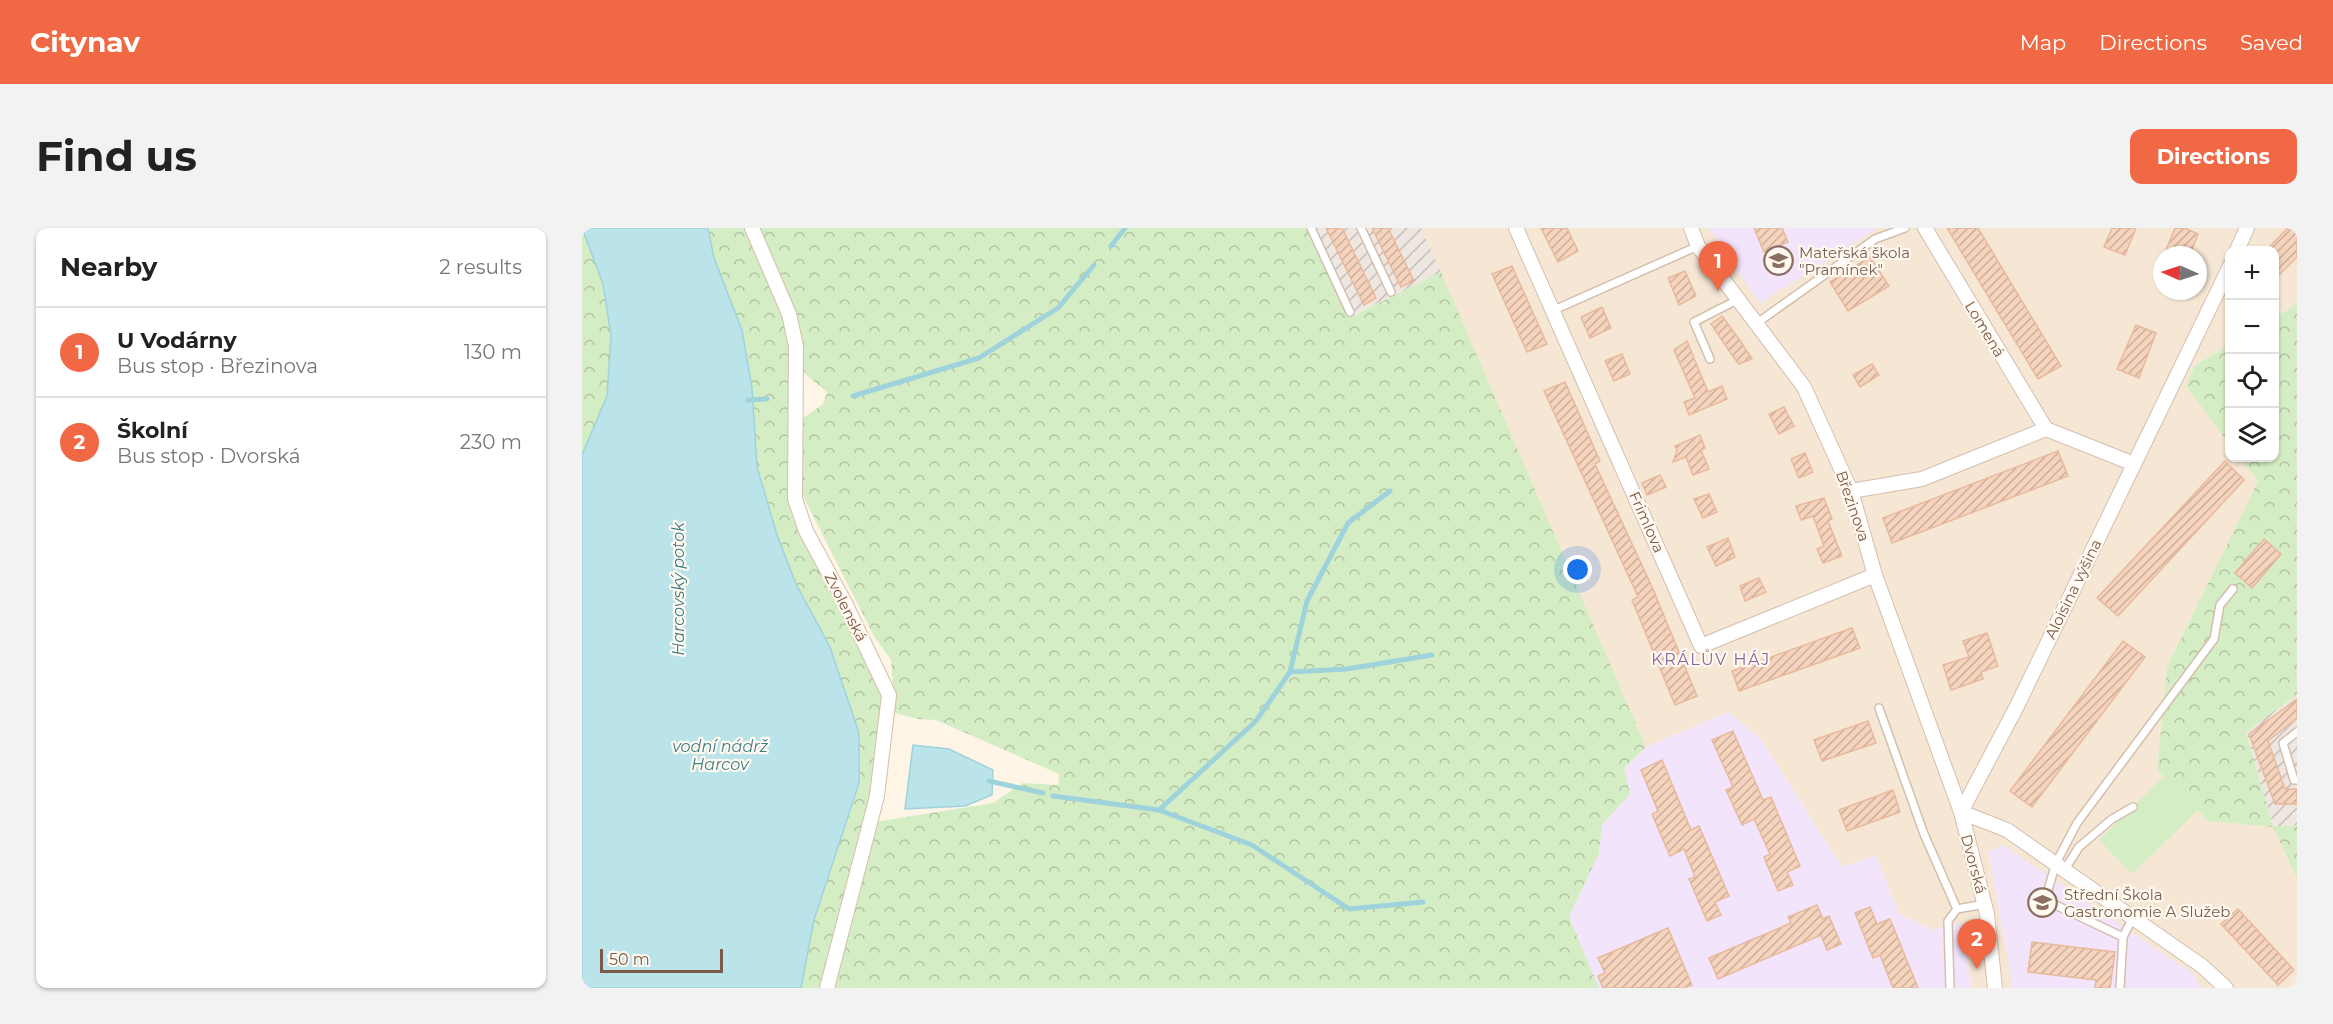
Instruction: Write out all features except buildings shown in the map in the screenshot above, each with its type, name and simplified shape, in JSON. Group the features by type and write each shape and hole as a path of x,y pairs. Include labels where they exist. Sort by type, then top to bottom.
{"street":[{"name":"Zvolenská","path":"752,228 789,314 796,346 795,499 806,531 845,603 889,695 877,795 827,988"},
{"name":"Frimlova","path":"1516,228 1701,646 1875,575"},
{"name":"Březinova","path":"1691,228 1698,246 1804,387 1851,491 1875,575 1960,812"},
{"name":"Lomená","path":"1925,228 2046,429"},
{"path":"2239,246 2247,228"},
{"name":"Aloisina výšina","path":"1960,812 2017,706 2225,274"},
{"path":"1851,491 1922,479 2046,429 2134,464"},
{"path":"1960,812 2007,830 2202,966 2226,988"},
{"name":"Dvorská","path":"1960,812 1985,904 1995,988"}],"lane":[{"path":"1311,228 1350,312"},
{"path":"1361,228 1391,292"},
{"path":"1757,323 1875,239 1905,228"},
{"path":"1554,310 1698,246"},
{"path":"1710,359 1694,322 1739,299"},
{"path":"2123,937 2045,900 2077,823 2214,639 2220,605 2233,589"},
{"path":"1879,708 1924,834 1957,909"},
{"path":"2297,732 2283,743 2294,780 2297,780"},
{"path":"2061,866 2112,819 2133,807"},
{"path":"1950,988 1948,921 1957,909 1985,904"},
{"path":"2120,988 2123,937 2133,917"}],"shaded area":[{"path":"1306,228 1421,228 1441,272 1349,317"},
{"path":"1421,228 2297,228 2297,303 2279,315 2279,246 2225,246 2225,347 2195,365 2186,386 2225,439 2225,462 2243,462 2258,481 2167,667 2157,770 2208,821 2273,827 2297,879 2297,988 1972,988 1961,924 1933,930 1899,914 1876,856 1842,867 1760,738 1728,712 1646,747"},
{"name":"Mateřská škola \"Pramínek\"","path":"1709,228 1878,228 1760,303"},
{"path":"2297,694 2297,825 2273,827 2246,731"},
{"path":"1728,712 1760,738 1842,867 1876,855 1899,914 1933,930 1961,923 1972,988 1599,988 1569,917 1599,853 1602,825 1630,794 1624,768 1646,747"},
{"name":"Střední Škola Gastronomie A Služeb","path":"2003,845 2193,974 2201,988 2011,988 2010,971 1988,851"}],"green space":[{"path":"582,228 603,284 611,336 607,396 582,455"},
{"path":"708,228 746,228 785,323 792,373 789,488 792,516 884,698 871,794 822,988 801,988 814,920 859,783 859,733 830,647 796,584 777,535 757,467 752,388 742,330 714,258"},
{"path":"757,228 1306,228 1350,317 1441,272 1646,747 1624,768 1630,794 1602,825 1599,853 1569,917 1599,988 835,988 875,822 993,803 1023,783 1058,785 1059,774 936,720 918,719 895,713 891,660 874,636 802,494 803,418 823,404 827,392 803,372 792,312"},
{"path":"2297,303 2297,694 2246,732 2273,827 2208,821 2157,770 2167,667 2258,481 2243,462 2279,462 2279,315"},
{"path":"2225,347 2225,439 2186,386 2195,365"},
{"path":"2164,776 2198,810 2132,874 2099,840"},
{"path":"2297,825 2297,879 2273,827"}],"water":[{"name":"vodní nádrž Harcov","path":"582,228 708,228 714,258 742,330 752,388 757,467 777,535 796,584 830,647 859,733 859,783 814,920 801,988 582,988 582,455 607,396 611,336 603,284"},
{"path":"913,745 949,749 993,770 992,795 965,806 905,809"}],"waterway":[{"path":"1111,246 1125,228"},
{"path":"853,396 979,358 1058,308 1094,265"},
{"path":"748,400 767,399"},
{"path":"1290,672 1307,601 1348,523 1390,491"},
{"path":"1159,810 1256,721 1290,672 1347,669 1432,655"},
{"path":"989,781 1043,793"},
{"path":"1053,796 1159,810 1252,845 1349,909 1423,902"}],"place":[{"name":"Mateřská škola \"Pramínek\"","path":"1778,261"},
{"name":"U Vodárny","path":"1718,291"},
{"name":"Střední Škola Gastronomie A Služeb","path":"2043,903"},
{"name":"Školní","path":"1977,969"}],"district":[{"name":"KRÁLŮV HÁJ","path":"1711,659"}],"water label":[{"name":"Harcovský potok","path":"678,589"}]}
